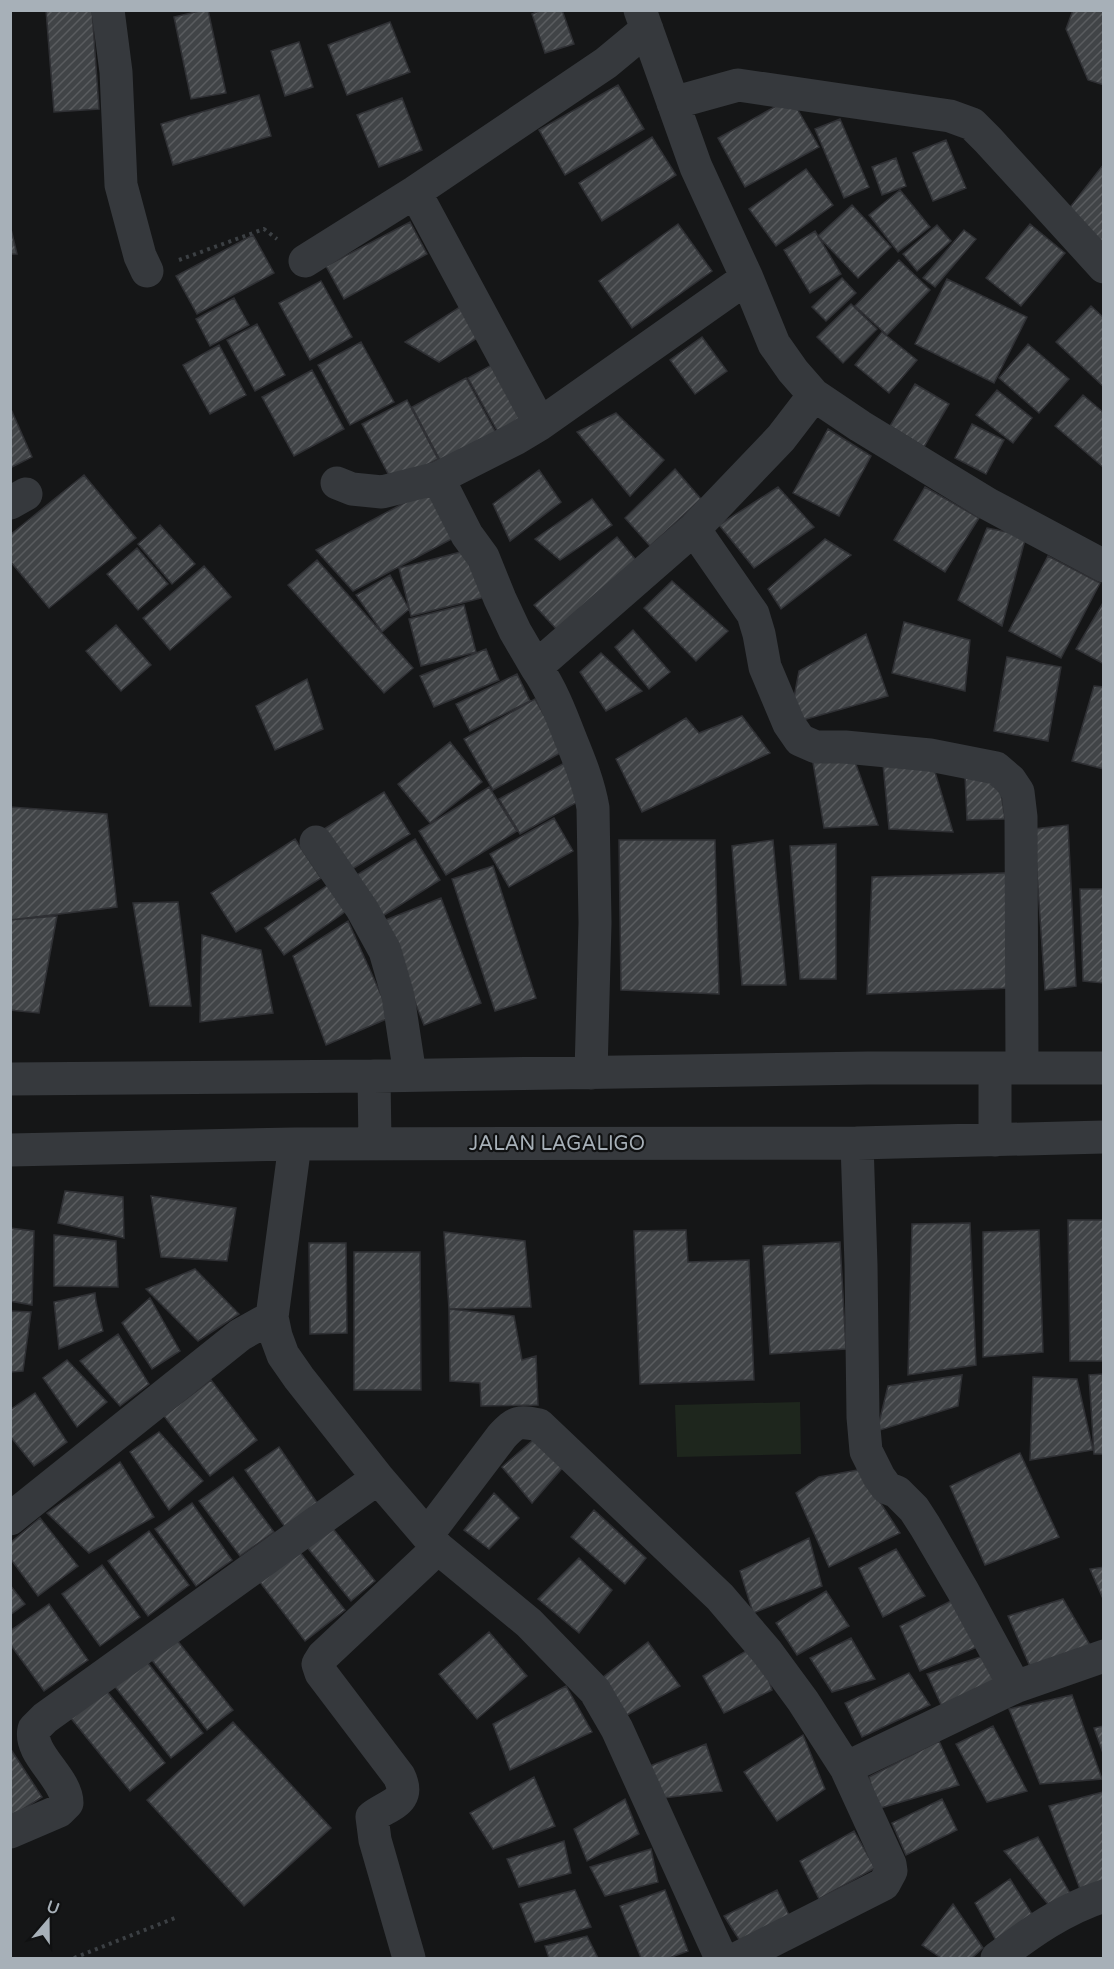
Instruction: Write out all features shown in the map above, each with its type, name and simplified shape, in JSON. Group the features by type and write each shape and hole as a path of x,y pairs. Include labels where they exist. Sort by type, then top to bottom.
{"street":[{"path":"108,10 116,72 122,186 140,256 147,271"},
{"path":"305,261 414,192 606,63 644,20 696,167 747,278 774,344 814,394 860,426 988,504 1104,566"},
{"path":"673,103 738,85 950,116 972,124 1104,267"},
{"path":"414,192 540,424"},
{"path":"337,483 352,489 382,492 438,478 540,424 747,278"},
{"path":"536,667 694,529 781,438 814,394"},
{"path":"438,478 467,535 483,557 500,599 536,667 549,685 591,791 595,947 591,1073"},
{"path":"694,529 753,614 765,667 789,724 800,740 816,747 930,754 996,768 1010,780 1018,792 1021,817 1008,1068 996,1140"},
{"path":"316,842 362,909 385,951 398,996 410,1075"},
{"path":"10,1079 868,1068 1104,1068"},
{"path":"374,1076 375,1144"},
{"name":"JALAN LAGALIGO","path":"10,1150 295,1144 857,1143 1104,1137"},
{"path":"857,1143 863,1417 866,1451 879,1477 888,1488 897,1492 914,1509 925,1526 1015,1687"},
{"path":"295,1144 272,1317 283,1355 378,1478 432,1542 529,1623 595,1691 617,1729 721,1959"},
{"path":"10,1519 240,1335 272,1317"},
{"path":"409,1959 375,1840 372,1821 372,1817 400,1798 404,1792 404,1786 399,1776 321,1673 318,1664 323,1656 432,1542 502,1436 513,1424 522,1422 539,1425 720,1597 767,1652 803,1701 846,1768 890,1864 891,1871 884,1884 738,1959"},
{"path":"10,1832 58,1811 67,1803 63,1789 33,1741 34,1729 45,1718 378,1478"},
{"path":"846,1768 1015,1687 1104,1656"},
{"path":"997,1959 1037,1928 1086,1902 1104,1896"}],"path":[{"path":"147,271 264,229 305,261"},
{"path":"74,1959 175,1918"}],"shaded area":[{"path":"800,1402 801,1454 677,1457 675,1405"}],"building":[{"path":"46,10 92,10 99,109 54,112"},
{"path":"208,10 226,93 191,99 174,17"},
{"path":"542,10 562,10 574,44 545,53 532,14"},
{"path":"1073,10 1104,10 1104,85 1088,80 1066,29"},
{"path":"390,22 410,72 347,95 328,45"},
{"path":"299,42 313,87 285,96 271,51"},
{"path":"618,85 644,129 565,175 539,130"},
{"path":"259,95 271,136 173,165 161,124"},
{"path":"402,98 422,150 379,167 357,115"},
{"path":"791,98 819,147 745,187 718,138"},
{"path":"840,119 869,187 844,198 815,129"},
{"path":"652,137 676,175 602,221 579,183"},
{"path":"946,140 966,188 933,201 913,153"},
{"path":"896,158 906,186 882,195 872,167"},
{"path":"1104,164 1104,245 1064,215"},
{"path":"806,169 833,205 776,246 749,209"},
{"path":"900,190 930,227 898,252 869,215"},
{"path":"852,205 891,247 858,278 818,236"},
{"path":"410,222 427,254 344,299 326,266"},
{"path":"678,224 712,271 632,328 599,281"},
{"path":"1030,224 1065,253 1021,306 986,278"},
{"path":"10,225 17,254 10,254"},
{"path":"937,225 951,241 917,271 903,254"},
{"path":"964,230 976,239 935,287 923,278"},
{"path":"815,231 841,274 810,293 784,250"},
{"path":"253,235 274,273 197,314 176,276"},
{"path":"899,260 930,290 887,335 855,306"},
{"path":"842,278 856,293 826,321 812,307"},
{"path":"947,279 1027,317 994,383 915,344"},
{"path":"321,281 352,337 310,360 279,303"},
{"path":"234,298 249,325 210,346 196,319"},
{"path":"851,304 877,329 843,363 817,337"},
{"path":"463,305 482,335 439,362 405,342"},
{"path":"1091,306 1104,318 1104,387 1056,342"},
{"path":"257,324 285,375 255,391 227,340"},
{"path":"882,332 917,360 889,393 855,365"},
{"path":"702,337 727,371 695,394 670,360"},
{"path":"361,342 394,402 350,425 318,365"},
{"path":"1028,344 1069,379 1039,413 999,378"},
{"path":"219,345 246,395 210,414 183,365"},
{"path":"499,361 529,417 499,434 468,378"},
{"path":"312,370 344,429 294,456 262,397"},
{"path":"466,378 496,433 441,462 412,407"},
{"path":"915,384 949,404 924,447 890,426"},
{"path":"997,390 1032,418 1013,443 976,415"},
{"path":"1083,395 1104,413 1103,467 1055,426"},
{"path":"407,400 438,459 393,483 362,424"},
{"path":"10,407 32,457 10,468"},
{"path":"616,413 664,460 630,496 577,432"},
{"path":"972,424 1004,440 986,474 955,458"},
{"path":"828,429 871,456 839,516 793,493"},
{"path":"675,469 701,499 650,546 625,518"},
{"path":"539,470 561,502 510,541 493,504"},
{"path":"84,475 136,538 49,608 10,561 10,535"},
{"path":"436,486 463,533 353,591 316,550"},
{"path":"778,487 814,527 754,568 719,525"},
{"path":"925,487 979,518 945,572 894,540"},
{"path":"592,499 612,525 560,560 535,539"},
{"path":"160,525 195,564 172,584 138,544"},
{"path":"987,528 1026,536 1002,626 958,600"},
{"path":"617,537 640,565 559,632 534,605"},
{"path":"825,539 851,555 781,609 768,589"},
{"path":"137,548 168,584 138,610 107,574"},
{"path":"476,548 489,596 411,616 399,568"},
{"path":"1048,556 1100,583 1061,658 1009,631"},
{"path":"317,560 413,668 384,693 288,585"},
{"path":"204,566 231,597 170,650 143,618"},
{"path":"390,575 409,609 382,632 356,595"},
{"path":"672,581 728,631 696,661 644,608"},
{"path":"1104,601 1104,664 1076,649"},
{"path":"464,605 476,652 421,666 409,619"},
{"path":"904,622 970,640 965,691 892,673"},
{"path":"116,625 151,665 121,691 86,651"},
{"path":"633,630 670,672 649,689 615,647"},
{"path":"866,634 888,696 789,724 799,671"},
{"path":"486,649 499,680 434,707 420,676"},
{"path":"601,653 642,691 606,711 580,672"},
{"path":"1007,657 1061,667 1048,741 994,731"},
{"path":"517,674 530,701 470,731 456,704"},
{"path":"307,679 323,729 275,750 256,706"},
{"path":"1094,686 1104,687 1104,769 1072,761"},
{"path":"535,699 564,751 493,790 464,739"},
{"path":"742,716 770,753 642,812 616,759 686,718 699,733"},
{"path":"450,742 482,782 430,823 398,784"},
{"path":"811,751 854,759 878,825 824,828"},
{"path":"930,755 953,832 889,829 883,764"},
{"path":"568,761 588,796 520,834 499,799"},
{"path":"965,775 999,780 1005,819 967,820"},
{"path":"489,787 517,831 446,875 419,831"},
{"path":"384,792 410,834 349,871 324,829"},
{"path":"10,807 107,814 117,907 10,920"},
{"path":"554,818 573,851 509,887 490,854"},
{"path":"1068,825 1076,986 1045,990 1034,829"},
{"path":"295,839 321,878 236,932 211,893"},
{"path":"415,839 440,880 378,919 352,878"},
{"path":"619,840 715,840 719,994 621,990"},
{"path":"773,840 786,985 742,985 732,846"},
{"path":"836,844 836,979 800,979 790,846"},
{"path":"493,866 536,998 495,1011 452,879"},
{"path":"1033,872 1035,987 867,994 872,877"},
{"path":"331,883 349,909 284,955 265,928"},
{"path":"1080,889 1104,889 1104,983 1083,981"},
{"path":"441,898 481,1003 424,1025 383,921"},
{"path":"178,902 191,1006 150,1006 133,903"},
{"path":"57,916 39,1013 10,1010 10,920"},
{"path":"348,921 391,1017 326,1045 293,956"},
{"path":"202,935 261,950 273,1013 200,1022"},
{"path":"65,1191 123,1197 124,1238 58,1223"},
{"path":"151,1196 236,1208 227,1261 161,1257"},
{"path":"1068,1220 1104,1220 1104,1361 1070,1361"},
{"path":"970,1223 976,1365 908,1375 912,1224"},
{"path":"10,1228 34,1231 32,1305 10,1301"},
{"path":"686,1230 688,1262 749,1260 754,1380 640,1384 634,1231"},
{"path":"1039,1230 1043,1352 983,1357 983,1232"},
{"path":"444,1232 525,1241 531,1307 449,1309"},
{"path":"54,1235 116,1241 118,1287 54,1286"},
{"path":"840,1242 846,1349 770,1354 763,1246"},
{"path":"309,1243 346,1243 347,1333 310,1334"},
{"path":"354,1252 420,1252 421,1390 354,1390"},
{"path":"195,1269 239,1314 198,1341 146,1289"},
{"path":"95,1293 103,1331 59,1349 54,1302"},
{"path":"150,1298 180,1351 152,1369 122,1323"},
{"path":"449,1309 514,1316 522,1360 536,1356 538,1405 481,1406 480,1383 450,1381"},
{"path":"10,1311 31,1312 23,1371 10,1372"},
{"path":"118,1334 149,1384 120,1406 80,1361"},
{"path":"67,1360 107,1402 77,1427 43,1378"},
{"path":"1104,1374 1104,1454 1094,1454 1089,1375"},
{"path":"962,1375 958,1406 877,1431 888,1386"},
{"path":"1033,1377 1077,1379 1093,1450 1030,1460"},
{"path":"211,1380 257,1440 210,1476 164,1416"},
{"path":"35,1393 67,1442 34,1466 10,1436 10,1410"},
{"path":"159,1432 203,1481 169,1510 130,1452"},
{"path":"539,1435 572,1457 532,1503 502,1467"},
{"path":"279,1447 318,1504 285,1527 245,1470"},
{"path":"1020,1453 1059,1537 985,1565 950,1486"},
{"path":"120,1462 154,1517 89,1553 47,1513"},
{"path":"874,1467 865,1479 900,1533 829,1567 796,1493 819,1477"},
{"path":"233,1477 274,1532 240,1556 199,1501"},
{"path":"494,1493 519,1518 489,1549 464,1530"},
{"path":"192,1503 232,1560 196,1586 155,1529"},
{"path":"594,1510 646,1558 625,1584 571,1537"},
{"path":"40,1518 78,1566 38,1596 10,1558 10,1543"},
{"path":"326,1520 375,1581 351,1601 302,1541"},
{"path":"149,1531 189,1585 148,1616 108,1561"},
{"path":"809,1538 822,1586 753,1613 740,1571"},
{"path":"896,1549 925,1596 883,1617 859,1568"},
{"path":"299,1551 345,1610 305,1641 259,1581"},
{"path":"579,1558 612,1590 579,1633 538,1599"},
{"path":"102,1565 140,1617 100,1646 62,1594"},
{"path":"1104,1567 1104,1601 1090,1569"},
{"path":"10,1585 25,1604 10,1615"},
{"path":"826,1591 849,1626 797,1655 776,1623"},
{"path":"1063,1599 1093,1650 1031,1669 1008,1616"},
{"path":"953,1600 982,1645 920,1671 900,1626"},
{"path":"49,1604 88,1660 44,1691 10,1644 10,1631"},
{"path":"489,1632 527,1676 477,1719 439,1674"},
{"path":"851,1638 875,1679 832,1692 810,1658"},
{"path":"176,1639 233,1710 207,1730 151,1659"},
{"path":"648,1642 680,1686 627,1715 602,1678"},
{"path":"758,1644 772,1690 724,1713 703,1676"},
{"path":"987,1655 1004,1693 944,1711 927,1674"},
{"path":"144,1658 203,1733 171,1758 112,1683"},
{"path":"909,1673 930,1705 862,1737 845,1703"},
{"path":"566,1686 592,1732 510,1770 493,1724"},
{"path":"105,1689 165,1763 130,1791 70,1717"},
{"path":"1072,1695 1102,1779 1040,1784 1009,1709"},
{"path":"233,1722 331,1828 244,1906 147,1800"},
{"path":"993,1726 1027,1791 987,1802 956,1744"},
{"path":"1104,1726 1104,1756 1094,1728"},
{"path":"803,1735 825,1789 777,1821 744,1772"},
{"path":"939,1741 959,1785 877,1809 869,1777"},
{"path":"706,1744 722,1791 663,1798 650,1766"},
{"path":"10,1748 42,1797 11,1817 10,1816"},
{"path":"534,1777 555,1826 493,1849 470,1813"},
{"path":"1103,1792 1104,1887 1081,1892 1049,1806"},
{"path":"625,1799 639,1834 587,1861 574,1829"},
{"path":"942,1799 957,1830 906,1855 892,1823"},
{"path":"854,1831 875,1868 819,1899 800,1861"},
{"path":"1038,1837 1071,1895 1048,1904 1004,1851"},
{"path":"564,1841 571,1873 519,1887 507,1859"},
{"path":"651,1849 658,1882 605,1896 590,1867"},
{"path":"1010,1879 1035,1919 998,1944 975,1903"},
{"path":"575,1890 591,1927 535,1942 520,1904"},
{"path":"665,1890 688,1951 669,1958 641,1958 620,1906"},
{"path":"777,1890 791,1919 740,1941 724,1916"},
{"path":"953,1904 983,1948 972,1958 941,1958 922,1945"},
{"path":"587,1936 598,1958 549,1958 545,1946"}]}
